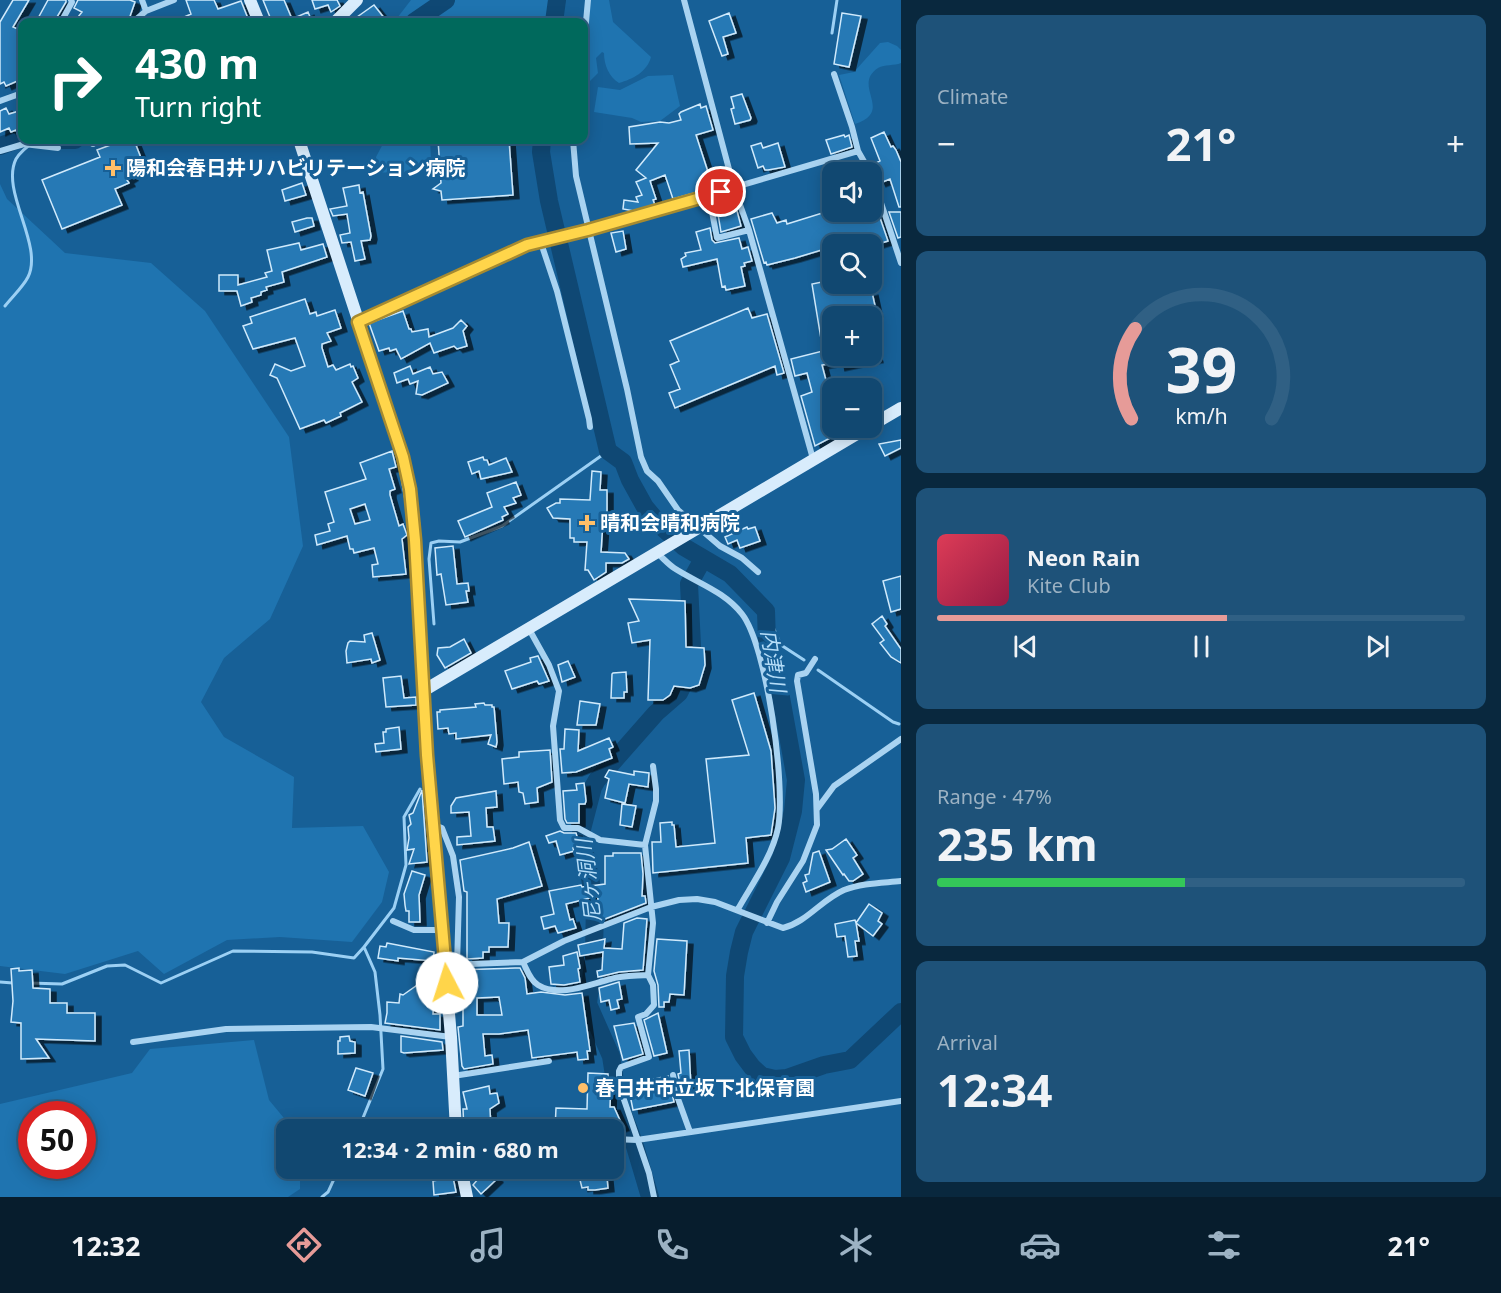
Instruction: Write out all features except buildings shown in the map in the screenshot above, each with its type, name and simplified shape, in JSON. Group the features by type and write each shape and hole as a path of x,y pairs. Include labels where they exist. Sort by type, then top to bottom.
{"main road":[{"path":"250,0 257,18"},
{"path":"338,18 357,0"},
{"path":"300,144 403,457 410,489 415,531 423,691 442,930 451,965 451,1037 455,1119"},
{"path":"882,419 901,408"},
{"path":"423,691 850,438"},
{"path":"463,1179 467,1197"}],"street":[{"path":"63,18 71,0"},
{"path":"142,0 146,11"},
{"path":"138,18 146,11 174,0"},
{"path":"586,18 588,0"},
{"path":"684,0 734,188 749,230 813,459"},
{"path":"834,74 858,151 864,162"},
{"path":"0,101 18,94"},
{"path":"0,151 24,144 58,148"},
{"path":"573,144 576,176 588,230 627,389 641,457 647,471 678,510 720,546 742,558 758,572"},
{"path":"358,322 527,245 542,243 709,196 858,151"},
{"path":"709,196 717,238 749,230"},
{"path":"882,210 901,263"},
{"path":"542,243 557,291 590,419 590,427"},
{"path":"657,553 673,567 719,592 742,615 750,628 763,671 778,757 781,802 778,829 771,850 738,909"},
{"path":"529,629 549,665 559,691 553,726 560,820 564,828 578,828 600,840 645,845"},
{"path":"767,923 777,902 803,861 817,825 816,794 797,681 798,675 806,673 815,659"},
{"path":"816,809 834,786 901,739"},
{"path":"653,766 656,801 645,845 653,923 648,975 653,985 654,1005 646,1014 638,1017 648,1057 625,1064 619,1071 619,1085 649,1173 654,1197"},
{"path":"433,825 442,828 453,856 459,897 451,965 523,962 564,941 651,907 679,900 697,899 738,909 783,928 794,925 844,891 861,886 901,881"},
{"path":"393,921 414,930 442,930"},
{"path":"523,962 530,977 538,985 562,990 594,985 623,976 648,975"},
{"path":"133,1042 226,1029 348,1027 371,1027 451,1037"},
{"path":"453,1076 549,1061"},
{"path":"672,1075 676,1096 690,1132"},
{"path":"624,1139 637,1140 901,1101"}],"shaded area":[{"path":"411,0 553,0 551,18 397,18"},
{"path":"590,0 609,0 613,22 651,57 643,71 619,83 608,70 602,52 596,58 598,73 588,80"},
{"path":"888,42 901,50 901,63 878,68 871,75 869,90 873,105 872,112 866,119 855,124 839,75 854,72 880,43"},
{"path":"673,75 680,106 660,121 641,122 632,118 594,112 598,87 620,90 648,76"},
{"path":"383,144 430,144 431,159 406,172 378,172 376,157"},
{"path":"0,184 7,199 65,253 151,263 205,311 289,437 303,546 270,619 224,658 201,702 224,737 294,777 292,828 363,826 389,872 382,902 352,942 280,937 227,940 164,974 138,951 65,974 0,966"},
{"path":"254,1040 269,1100 285,1119 276,1119 276,1179 300,1179 300,1189 288,1197 0,1197 0,1104 132,1073 150,1049"}],"waterway":[{"path":"420,18 446,0"},
{"name":"内津川","path":"555,18 557,0"},
{"path":"832,33 837,0"},
{"path":"0,146 18,139"},
{"path":"5,306 26,281 31,264 31,250 13,186 13,172 16,159 31,144"},
{"name":"内津川","path":"542,144 549,201 608,451 623,462 645,507 660,525 684,547 730,574 766,611 767,643 780,692 796,780 793,811 781,858 744,932 739,952 735,976 734,1037 743,1055 762,1076 775,1079 787,1078 824,1065 850,1060 901,1012"},
{"path":"434,624 429,559 431,543 460,542 502,526 608,451"},
{"name":"尼ヶ洞川","path":"650,1197 634,1143 618,1101 611,1056 588,1004 594,954 595,903 581,833 593,787 597,780 656,713 679,693 685,681 692,646 689,584 703,559"},
{"path":"766,611 781,645 804,660"},
{"path":"818,670 899,724"},
{"path":"363,1119 383,1069 375,972 364,947 394,908 406,865 404,817 420,789"},
{"path":"29,983 62,984 107,966 125,965 161,983 233,951 312,952 354,958 364,947"},
{"path":"0,982 13,983"},
{"path":"322,1197 328,1192 334,1179"}],"place":[{"name":"陽和会春日井リハビリテーション病院","path":"113,168"},
{"name":"晴和会晴和病院","path":"587,523"},
{"name":"春日井市立坂下北保育園","path":"583,1088"}],"route":[{"path":"447,983 427,755 414,520 410,489 403,457 358,322 527,245 542,243 721,192"}]}
